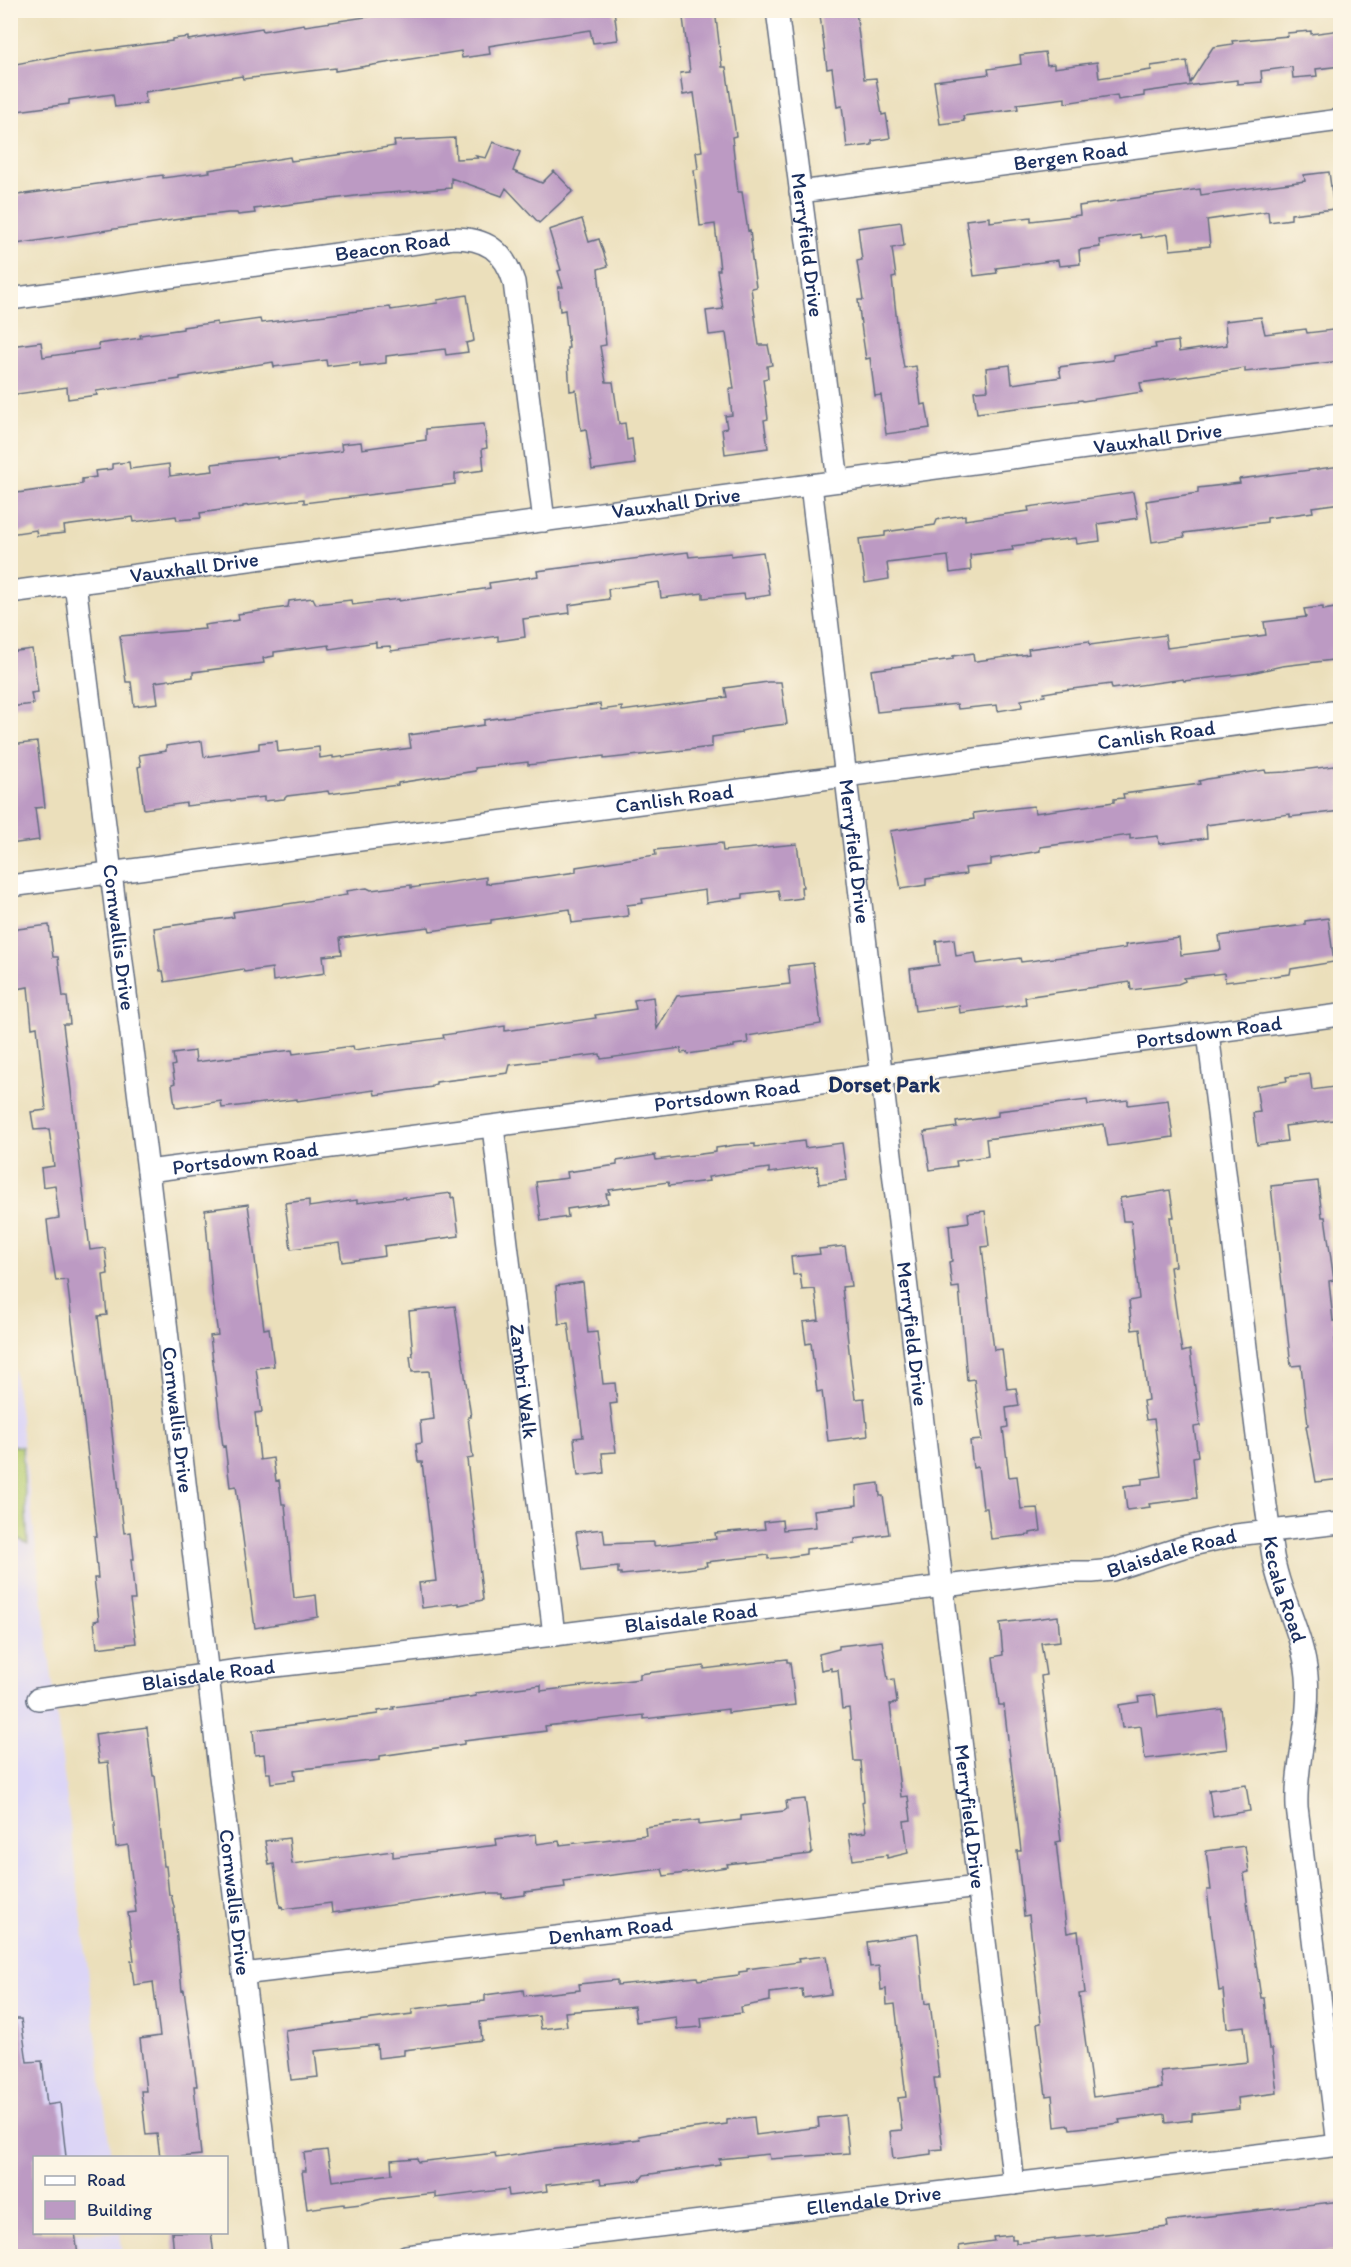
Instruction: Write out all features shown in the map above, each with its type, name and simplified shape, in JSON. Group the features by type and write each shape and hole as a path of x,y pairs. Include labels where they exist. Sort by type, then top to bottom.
{"street":[{"name":"Merryfield Drive","path":"777,10 838,481"},
{"name":"Bergen Road","path":"800,192 1341,120"},
{"name":"Beacon Road","path":"10,299 453,238 484,242 509,265 514,282 544,521"},
{"name":"Vauxhall Drive","path":"10,592 1341,414"},
{"name":"Merryfield Drive","path":"811,485 1014,2184"},
{"name":"Cornwallis Drive","path":"75,583 148,1172 277,2256"},
{"name":"Canlish Road","path":"10,886 1341,711"},
{"name":"Portsdown Road","path":"148,1172 1341,1015"},
{"name":"Kecala Road","path":"1208,1033 1274,1565 1301,1640 1307,1673 1308,1714 1296,1783 1297,1807 1339,2145"},
{"name":"Zambri Walk","path":"493,1127 554,1635"},
{"name":"Blaisdale Road","path":"38,1699 207,1675 554,1635 1057,1572 1112,1570 1183,1547 1236,1535 1341,1523"},
{"name":"Denham Road","path":"243,1974 978,1887"},
{"name":"Ellendale Drive","path":"406,2256 1339,2145"}],"shaded area":[{"path":"10,1335 111,2156 33,2156 33,2234 120,2234 123,2256 11,2256"}],"green space":[{"path":"11,1445 22,1447 28,1544 11,1535"}],"building":[{"path":"413,10 614,10 618,40 593,43 590,30 489,46 490,54 462,58 461,51 335,71 335,68 243,79 242,76 145,92 146,103 115,107 113,94 69,100 69,104 10,112 10,65 69,54 172,41 172,39 188,37 188,40 262,28 263,31 304,24 305,26"},
{"path":"682,10 715,10 722,67 726,67 736,136 732,137 738,192 742,192 748,231 750,230 756,287 751,288 759,345 768,345 772,365 767,366 768,378 763,379 768,419 764,420 768,448 725,454 722,429 727,428 725,416 732,415 729,389 734,389 726,333 709,335 706,311 723,309 717,270 720,270 715,224 700,226 694,170 698,169 696,152 702,151 694,93 683,95 680,73 690,72"},
{"path":"856,11 864,79 876,78 882,115 886,114 890,138 872,141 872,145 847,148 842,106 837,107 832,68 827,69 820,15"},
{"path":"1341,30 1341,66 1316,69 1317,76 1293,78 1292,67 1261,71 1262,82 1237,84 1237,80 1201,84 1144,92 1144,96 1118,100 1117,95 1065,103 1065,98 1017,104 1018,109 963,116 964,121 940,124 934,81 989,74 988,69 1021,64 1020,55 1045,52 1047,65 1054,64 1054,68 1097,62 1099,78 1151,70 1151,66 1187,61 1190,83 1213,47 1233,44 1232,41 1288,36 1287,33 1311,31 1311,34"},
{"path":"455,138 456,159 478,158 476,156 486,158 493,142 520,152 513,171 542,183 554,171 573,191 539,223 506,188 502,196 451,178 451,188 363,195 254,209 255,213 193,217 10,245 10,196 163,175 163,178 210,172 209,170 290,157 291,161 345,154 395,146 394,141"},
{"path":"1329,172 1334,209 1291,214 1291,219 1269,222 1268,211 1207,220 1210,246 1170,250 1168,234 1141,238 1140,234 1099,240 1100,247 1079,250 1080,264 1059,266 1058,260 996,268 997,273 974,276 966,220 990,217 990,222 1031,217 1031,221 1080,215 1079,206 1200,189 1201,195 1305,181 1304,175"},
{"path":"582,219 589,242 599,239 608,266 598,269 606,345 600,346 606,382 613,382 619,424 625,423 627,440 632,439 635,464 592,470 586,429 581,430 576,390 570,391 565,310 560,311 558,287 563,287 558,271 561,270 549,230"},
{"path":"901,222 904,246 892,248 896,277 892,278 898,332 904,368 916,366 921,405 926,404 930,428 886,434 881,395 875,396 870,358 866,359 862,332 858,300 863,300 857,261 862,260 858,228"},
{"path":"467,295 474,341 466,343 468,352 446,355 445,349 386,356 386,363 360,366 360,362 327,366 326,360 274,367 273,362 96,391 97,395 68,399 67,387 10,395 10,346 41,342 43,357 99,349 98,344 141,338 140,335 217,322 217,325 260,319 261,323 390,307 391,310 438,303 437,300"},
{"path":"1261,317 1265,334 1306,329 1307,333 1341,329 1341,361 1245,372 1245,368 1140,383 1142,392 977,413 974,391 988,390 986,368 1010,365 1012,384 1061,377 1059,367 1113,360 1113,355 1156,348 1155,344 1178,341 1179,352 1227,345 1225,321"},
{"path":"484,424 487,448 482,449 484,470 455,474 455,484 304,503 304,499 243,506 200,513 201,518 177,520 176,516 134,522 133,517 64,526 65,533 37,536 36,530 10,534 10,494 82,484 82,479 96,477 95,471 112,469 112,464 129,462 130,469 169,464 170,476 213,471 212,464 342,451 341,444 361,442 362,449 426,440 426,429"},
{"path":"1341,466 1341,503 1312,507 1313,512 1267,518 1267,522 1184,533 1185,537 1152,542 1146,501 1198,493 1198,488 1240,483 1239,479"},
{"path":"1133,492 1138,518 1098,524 1100,541 1077,544 1076,538 1012,546 1013,550 970,555 971,570 950,573 948,556 887,563 889,579 865,583 859,539 885,536 885,532 935,525 937,520 943,518 965,515 965,520 1029,511 1028,507"},
{"path":"688,552 689,557 731,553 731,556 763,552 770,595 745,599 744,594 703,598 703,593 661,598 659,582 608,589 609,599 569,605 570,613 523,619 525,637 498,641 498,636 391,651 390,646 376,647 376,642 330,649 329,645 274,652 274,656 263,658 264,663 193,672 193,677 155,682 158,703 134,706 131,682 126,682 120,636 205,629 204,625 239,620 238,614 288,607 289,601 313,598 316,604 351,600 352,605 399,599 399,601 490,588 489,583 538,576 537,571"},
{"path":"1323,607 1323,610 1341,607 1341,659 1184,681 1183,679 1112,689 1111,684 1056,691 1044,693 1045,696 1021,700 1022,707 998,711 997,705 958,709 957,704 877,712 871,670 953,659 953,656 973,653 974,661 1029,654 1028,649 1089,641 1090,645 1165,635 1167,648 1266,635 1264,622 1306,617 1304,609"},
{"path":"32,649 38,692 31,693 33,704 10,707 10,652"},
{"path":"781,682 787,724 712,737 712,747 604,759 604,756 528,765 528,762 475,768 475,771 398,783 398,785 329,794 328,791 287,796 284,799 264,801 264,797 144,809 138,767 141,766 139,755 166,751 166,746 202,741 204,757 259,749 259,743 277,741 278,752 319,747 320,758 333,756 333,758 411,748 409,735 484,725 484,720 600,704 601,710 622,707 622,711 727,697 725,688"},
{"path":"37,742 45,807 35,808 39,840 10,844 10,745"},
{"path":"1341,765 1341,811 1290,817 1290,814 1206,825 1207,838 1159,844 1158,836 1130,839 1130,835 1040,847 1040,851 991,859 991,865 965,868 966,874 926,879 926,885 901,889 890,831 974,819 973,813 1034,806 1035,813 1114,802 1114,799 1124,798 1123,794 1200,784 1199,781 1207,779 1265,770 1266,773 1286,772"},
{"path":"722,843 723,851 797,844 803,887 801,887 802,898 780,901 778,890 743,894 743,898 706,903 705,890 642,899 643,903 627,905 628,916 572,923 570,909 430,931 429,927 340,938 342,954 323,956 325,973 273,981 272,968 244,972 243,969 165,982 163,971 160,971 154,928 234,917 233,912 347,895 346,891 411,885 411,888 486,877 486,884 526,879 576,872 576,867 656,855 655,850"},
{"path":"1328,918 1334,962 1291,969 1290,974 1225,982 1224,973 1184,978 1185,981 1178,984 1131,990 1130,982 1025,997 1026,1004 960,1013 959,1005 915,1011 910,969 939,965 936,941 954,939 956,956 975,953 977,964 1020,958 1021,962 1062,957 1179,938 1181,955 1221,950 1219,936 1305,925 1305,921"},
{"path":"49,925 53,957 58,957 63,997 67,997 70,1024 63,1024 90,1250 105,1248 108,1274 103,1275 107,1315 98,1316 124,1533 131,1532 134,1559 131,1559 135,1600 130,1600 136,1643 97,1648 94,1621 99,1620 94,1578 98,1578 94,1536 97,1536 84,1421 67,1280 56,1281 49,1239 47,1220 59,1218 55,1185 43,1187 41,1168 54,1166 49,1129 34,1130 31,1112 46,1110 37,1027 32,1028 28,987 12,990 10,979 10,930"},
{"path":"813,963 821,1024 747,1036 748,1043 734,1045 734,1047 688,1054 687,1052 681,1053 681,1048 601,1059 600,1054 510,1065 508,1073 436,1082 432,1087 375,1095 374,1090 297,1101 297,1099 222,1108 221,1101 178,1108 175,1106 172,1084 175,1083 172,1066 175,1065 173,1054 195,1051 196,1062 292,1050 293,1054 353,1046 354,1050 444,1038 443,1035 505,1026 505,1031 596,1018 595,1015 636,1009 634,1000 653,997 657,1029 677,996 790,984 788,966"},
{"path":"1310,1074 1312,1090 1341,1086 1341,1119 1285,1126 1287,1141 1257,1145 1253,1113 1260,1112 1256,1086 1287,1081 1286,1077"},
{"path":"1087,1100 1088,1105 1128,1100 1128,1105 1168,1100 1173,1137 1108,1146 1104,1124 986,1139 988,1156 956,1161 957,1166 930,1170 924,1132 957,1127 956,1122 998,1116 998,1111"},
{"path":"804,1141 805,1148 842,1143 847,1180 819,1184 817,1166 769,1173 769,1168 708,1177 709,1181 669,1186 668,1182 609,1190 610,1194 606,1194 608,1203 567,1209 568,1217 541,1221 536,1182 568,1178 567,1172 617,1165 617,1161 655,1155 656,1160 716,1152 716,1148 736,1145 755,1144 755,1147"},
{"path":"1318,1181 1334,1280 1329,1281 1333,1321 1341,1321 1341,1338 1335,1339 1341,1379 1341,1479 1316,1482 1306,1426 1308,1425 1301,1365 1291,1366 1271,1186"},
{"path":"1170,1190 1174,1217 1170,1217 1175,1266 1170,1267 1182,1352 1190,1350 1200,1426 1194,1427 1198,1456 1193,1457 1197,1498 1149,1504 1150,1507 1127,1510 1124,1486 1142,1484 1142,1479 1161,1476 1154,1419 1146,1420 1143,1401 1148,1400 1140,1329 1132,1330 1129,1301 1139,1299 1131,1221 1123,1221 1120,1198"},
{"path":"451,1193 451,1198 454,1197 459,1236 384,1246 385,1256 342,1262 339,1243 291,1249 285,1203 309,1200 309,1207 357,1200 357,1203"},
{"path":"248,1204 264,1329 269,1328 274,1366 256,1368 262,1412 255,1413 260,1460 273,1458 282,1504 285,1504 294,1598 316,1595 318,1617 255,1628 236,1486 230,1487 225,1446 223,1447 210,1336 218,1335 205,1210"},
{"path":"985,1211 989,1246 982,1247 994,1350 1002,1349 1007,1389 1016,1388 1019,1406 1006,1408 1008,1427 1003,1428 1009,1477 1017,1476 1021,1509 1038,1508 1041,1531 1030,1533 1030,1535 991,1539 987,1508 983,1508 978,1467 973,1468 970,1441 982,1440 974,1379 967,1380 959,1287 952,1288 949,1262 952,1261 949,1225 969,1222 968,1213"},
{"path":"845,1246 851,1286 842,1287 851,1369 855,1399 864,1398 868,1436 828,1441 822,1391 817,1392 811,1343 806,1344 803,1322 819,1320 815,1289 802,1290 800,1274 793,1275 791,1257 820,1254 819,1249"},
{"path":"583,1282 588,1333 597,1332 603,1384 615,1383 617,1403 610,1404 616,1452 602,1453 604,1473 578,1476 574,1438 583,1437 568,1323 559,1324 556,1286"},
{"path":"455,1306 471,1417 468,1417 473,1458 467,1459 483,1600 459,1605 459,1603 422,1608 419,1583 436,1581 422,1462 418,1462 416,1444 422,1443 420,1421 434,1419 429,1371 412,1372 409,1311"},
{"path":"879,1483 889,1534 855,1539 855,1544 806,1549 806,1554 787,1557 768,1559 768,1555 706,1562 707,1566 687,1569 621,1575 618,1573 618,1567 582,1571 576,1532 603,1529 605,1544 654,1542 654,1546 716,1539 715,1533 765,1529 764,1522 782,1520 783,1530 816,1527 814,1510 857,1505 856,1486"},
{"path":"1058,1616 1060,1641 1041,1643 1046,1675 1041,1676 1061,1841 1056,1842 1061,1886 1067,1933 1078,1931 1085,1993 1079,1994 1093,2097 1162,2088 1160,2071 1248,2062 1244,2026 1227,2028 1223,1990 1219,1991 1207,1890 1211,1890 1206,1851 1245,1846 1249,1872 1244,1873 1248,1910 1261,1998 1264,1998 1269,2049 1272,2049 1277,2093 1238,2098 1239,2109 1192,2114 1192,2120 1166,2123 1165,2114 1119,2120 1120,2123 1070,2129 1069,2125 1055,2127 1052,2095 1046,2096 1037,2024 1041,2023 1029,1915 1024,1916 1017,1851 1021,1851 1004,1705 999,1705 993,1657 1003,1655 1000,1623"},
{"path":"882,1641 888,1680 894,1679 897,1703 890,1704 901,1797 908,1796 911,1820 904,1821 908,1853 887,1858 887,1855 853,1860 849,1834 866,1832 862,1802 864,1801 861,1761 854,1761 849,1708 842,1709 838,1670 831,1671 831,1668 821,1670 819,1654 839,1649 839,1646"},
{"path":"787,1659 787,1662 790,1662 795,1705 728,1713 728,1709 644,1719 644,1715 545,1726 546,1731 464,1741 464,1744 380,1756 380,1760 294,1770 295,1780 271,1783 270,1773 266,1773 264,1754 255,1755 253,1730 378,1714 378,1711 394,1709 393,1707 476,1696 476,1693 541,1685 541,1691 640,1679 640,1674 647,1673"},
{"path":"1155,1695 1158,1717 1222,1709 1227,1749 1145,1759 1141,1726 1122,1728 1119,1705 1139,1702 1138,1697"},
{"path":"147,1727 153,1776 155,1776 164,1866 166,1866 169,1895 171,1895 174,1907 182,1991 184,1990 197,2086 194,2086 201,2155 160,2156 157,2134 146,2135 141,2091 146,2091 140,2039 160,2036 153,1982 134,1985 131,1961 134,1961 128,1913 136,1912 128,1845 116,1847 108,1762 99,1763 95,1734"},
{"path":"1246,1785 1250,1811 1213,1817 1209,1790"},
{"path":"805,1799 812,1852 810,1854 727,1864 728,1867 664,1876 662,1869 564,1881 565,1887 525,1892 525,1895 502,1898 502,1894 489,1894 488,1892 332,1913 331,1903 283,1909 282,1906 280,1907 274,1864 269,1865 265,1841 289,1838 292,1864 393,1851 393,1857 497,1845 496,1839 536,1834 537,1844 559,1841 560,1845 646,1835 645,1827 699,1820 699,1825 741,1820 741,1816 784,1811 787,1809 786,1801"},
{"path":"918,1934 925,2004 930,2003 936,2052 939,2078 934,2078 943,2149 931,2150 931,2154 893,2159 890,2131 902,2130 898,2098 906,2097 895,2004 887,2005 886,1989 881,1990 879,1966 870,1967 867,1942"},
{"path":"826,1956 831,1994 803,1998 802,1989 770,1993 770,2001 741,2007 742,2013 701,2018 702,2027 677,2029 676,2017 636,2022 634,2006 565,2012 567,2026 541,2029 539,2016 480,2022 482,2040 404,2050 404,2055 378,2058 377,2045 315,2051 318,2077 291,2080 285,2030 412,2014 412,2009 485,2001 485,1995 523,1990 524,1996 580,1990 579,1984 617,1980 617,1985 697,1977 698,1980 739,1975 739,1972 747,1971 747,1969"},
{"path":"10,2019 21,2019 27,2062 42,2061 47,2105 60,2103 66,2156 33,2156 33,2234 75,2234 78,2256 10,2256"},
{"path":"845,2115 849,2153 770,2159 769,2154 719,2159 720,2164 644,2175 640,2180 601,2184 600,2179 546,2185 547,2191 509,2196 508,2189 435,2198 435,2193 307,2209 302,2171 306,2171 304,2153 327,2150 332,2181 392,2174 391,2160 417,2158 418,2162 495,2153 496,2158 640,2139 639,2136 649,2134 727,2124 727,2120 754,2117 756,2135 819,2127 818,2118"},
{"path":"1341,2201 1341,2251 1271,2256 960,2256 959,2246 994,2241 993,2237 1012,2235 1016,2243 1116,2233 1168,2227 1167,2221"},
{"path":"172,2234 211,2234 214,2256 174,2256"}],"district":[{"name":"Dorset Park","path":"884,1084"}]}
